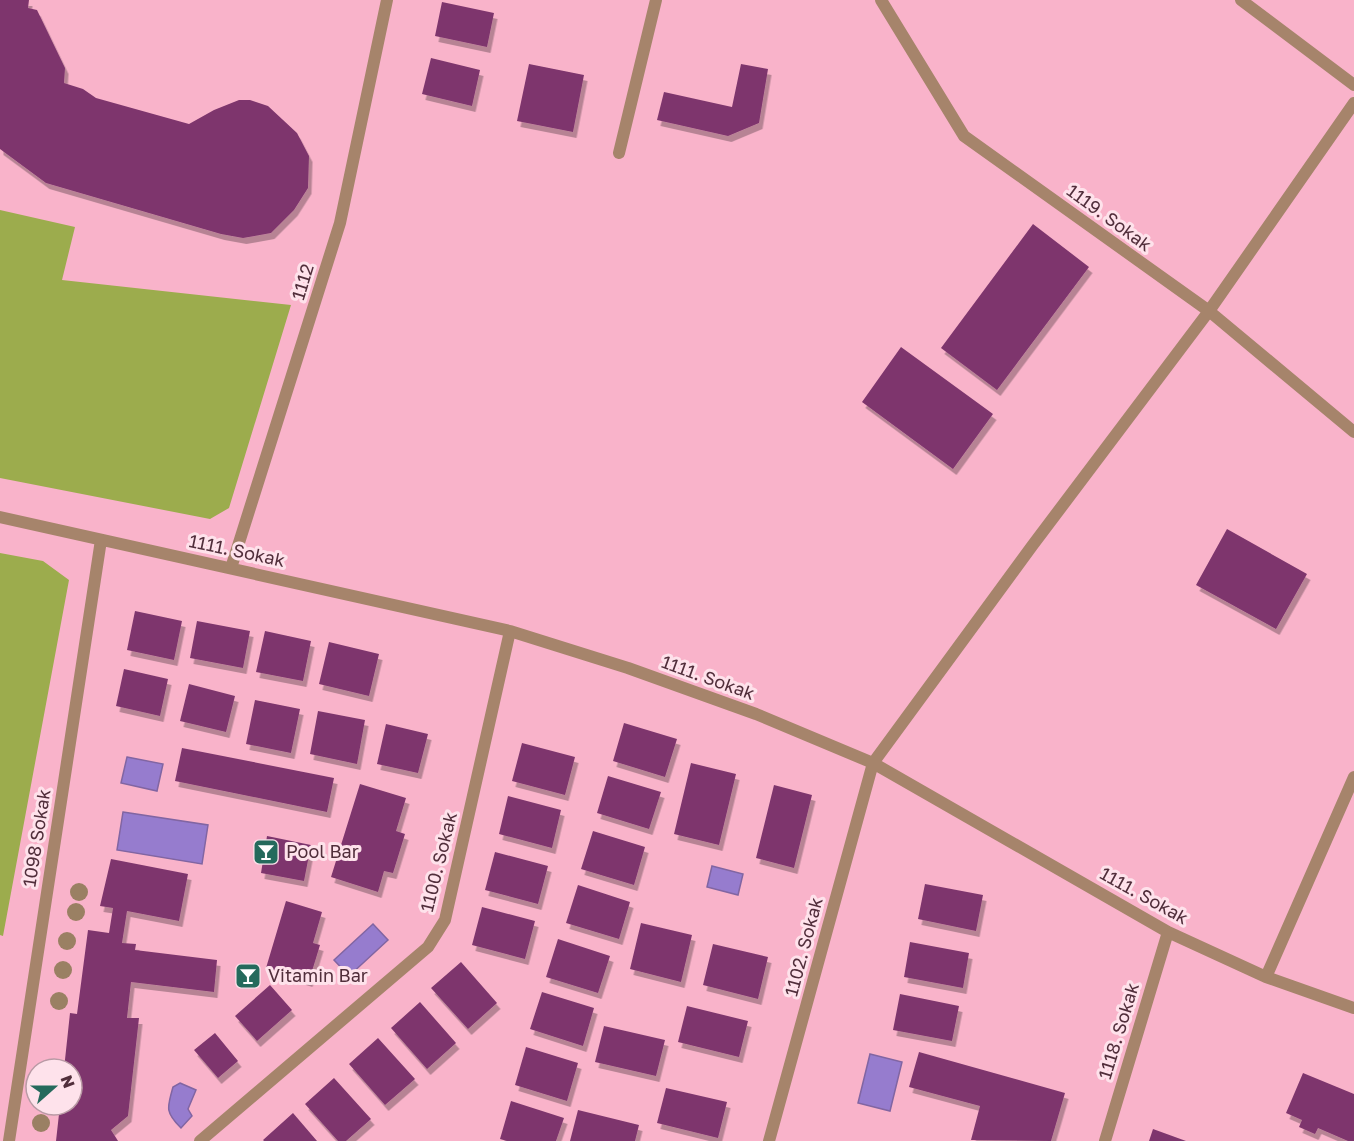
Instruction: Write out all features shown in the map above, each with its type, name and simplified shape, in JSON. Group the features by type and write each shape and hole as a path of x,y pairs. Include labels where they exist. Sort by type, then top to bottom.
{"street":[{"name":"1112","path":"231,568 340,223 387,0"},
{"path":"619,153 656,0"},
{"name":"1119. Sokak","path":"881,0 964,136 1209,311 1354,432"},
{"path":"1241,0 1354,85"},
{"path":"873,762 1209,311 1354,103"},
{"name":"1111. Sokak","path":"0,517 510,631 628,668 746,710 873,762 1168,932 1266,977 1354,1008"},
{"name":"1098 Sokak","path":"9,1141 101,540"},
{"name":"1100. Sokak","path":"200,1141 428,946 445,920 510,631"},
{"name":"1102. Sokak","path":"769,1141 873,762"},
{"path":"1266,977 1354,777"},
{"name":"1118. Sokak","path":"1105,1141 1168,932"}],"green space":[{"path":"0,210 75,227 62,280 291,305 229,508 210,519 0,478"},
{"path":"0,553 43,561 69,580 3,936 0,935"}],"shaded area":[{"path":"127,757 163,764 157,791 121,783"},
{"path":"123,812 208,825 202,864 117,850"},
{"path":"712,866 743,874 738,895 707,887"},
{"path":"373,924 388,940 349,976 334,960"},
{"path":"870,1054 902,1062 890,1111 858,1103"},
{"path":"180,1083 196,1090 188,1109 192,1116 181,1128 172,1118 169,1109 173,1087"}],"building":[{"path":"0,0 29,0 28,8 37,10 65,68 64,83 83,89 96,98 189,124 214,110 239,100 250,100 268,106 297,133 309,156 308,188 294,210 271,233 243,238 221,234 46,183 0,149"},
{"path":"442,2 494,13 487,47 435,36"},
{"path":"431,58 480,70 472,106 422,94"},
{"path":"529,64 584,75 573,132 517,121"},
{"path":"741,64 768,69 759,123 728,136 657,120 664,92 732,107"},
{"path":"1033,224 1089,267 997,390 941,348"},
{"path":"901,347 993,414 953,469 862,402"},
{"path":"1227,529 1307,574 1276,629 1196,585"},
{"path":"135,611 182,621 174,660 127,650"},
{"path":"197,621 250,631 243,668 190,658"},
{"path":"265,631 311,641 303,681 256,672"},
{"path":"329,642 379,654 369,696 319,684"},
{"path":"124,669 168,679 160,716 116,706"},
{"path":"189,684 235,696 226,732 180,721"},
{"path":"255,700 300,709 291,753 246,744"},
{"path":"318,711 365,720 357,764 310,754"},
{"path":"624,723 677,739 665,777 613,761"},
{"path":"386,724 428,734 418,773 377,764"},
{"path":"522,743 575,757 565,795 512,781"},
{"path":"182,748 334,778 327,812 175,781"},
{"path":"691,763 736,774 719,845 674,834"},
{"path":"608,776 661,792 649,829 597,813"},
{"path":"360,784 406,798 396,831 405,834 393,873 384,871 378,892 331,877"},
{"path":"774,785 812,795 794,868 756,858"},
{"path":"508,796 561,810 552,848 499,834"},
{"path":"593,831 645,847 634,885 581,869"},
{"path":"267,836 311,845 304,881 261,873"},
{"path":"495,852 548,866 538,904 485,890"},
{"path":"111,859 188,874 179,921 127,911 122,943 136,944 135,950 217,960 214,992 131,982 127,1018 139,1018 128,1116 111,1130 118,1141 56,1141 59,1117 84,1117 84,1057 65,1057 70,1013 77,1014 88,930 109,933 113,908 100,906"},
{"path":"925,884 983,895 976,931 918,919"},
{"path":"578,885 630,902 619,939 566,923"},
{"path":"286,901 322,912 313,943 320,945 309,981 266,968"},
{"path":"482,907 535,921 525,959 472,945"},
{"path":"641,923 692,935 681,982 630,969"},
{"path":"558,939 610,956 598,993 546,977"},
{"path":"910,942 969,953 963,988 904,977"},
{"path":"713,944 768,957 758,999 703,985"},
{"path":"461,962 497,1003 468,1029 431,988"},
{"path":"270,985 292,1010 257,1041 235,1016"},
{"path":"542,992 594,1008 583,1046 530,1029"},
{"path":"900,994 959,1006 952,1041 893,1030"},
{"path":"420,1002 456,1043 427,1069 391,1028"},
{"path":"687,1006 748,1021 739,1057 678,1042"},
{"path":"604,1026 665,1040 656,1076 595,1062"},
{"path":"215,1033 238,1061 218,1078 194,1050"},
{"path":"378,1038 415,1079 385,1105 349,1064"},
{"path":"526,1047 578,1063 567,1101 515,1085"},
{"path":"919,1052 1065,1093 1051,1141 971,1140 980,1106 909,1087"},
{"path":"1303,1073 1354,1094 1354,1141 1348,1141 1318,1128 1315,1134 1299,1127 1302,1120 1286,1113"},
{"path":"334,1078 371,1119 346,1141 338,1141 305,1104"},
{"path":"666,1088 727,1102 718,1138 657,1123"},
{"path":"511,1101 564,1118 556,1141 500,1139"},
{"path":"578,1110 639,1125 635,1141 570,1141"},
{"path":"293,1113 317,1141 263,1140"},
{"path":"1153,1129 1186,1141 1149,1141"}],"place":[{"name":"Pool Bar","path":"266,852"},
{"name":"Vitamin Bar","path":"248,976"}]}
